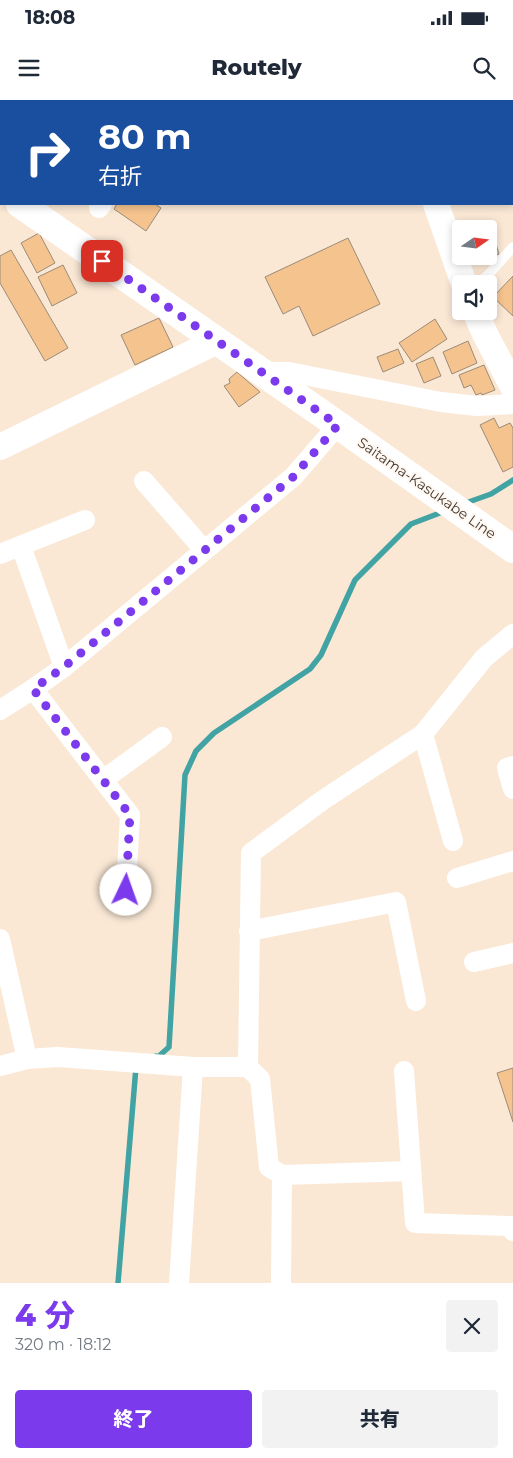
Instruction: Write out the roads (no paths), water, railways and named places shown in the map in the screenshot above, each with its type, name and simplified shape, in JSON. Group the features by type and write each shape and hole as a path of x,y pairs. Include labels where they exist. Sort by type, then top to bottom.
{"main road":[{"name":"Saitama-Kasukabe Line","path":"21,205 513,549"}],"street":[{"path":"436,205 461,275"},
{"path":"479,320 513,387"},
{"path":"0,447 217,341"},
{"path":"261,372 289,372 441,402 477,406 513,404"},
{"path":"0,709 64,667 293,477 338,425"},
{"path":"144,481 204,550"},
{"path":"0,554 85,520"},
{"path":"21,546 64,667"},
{"path":"248,1067 250,853 323,800 423,734 484,658 513,634"},
{"path":"33,689 130,815 126,890"},
{"path":"423,734 453,841"},
{"path":"103,780 162,737"},
{"path":"513,766 507,768 513,789"},
{"path":"457,878 513,861"},
{"path":"249,931 396,902 416,1001"},
{"path":"0,939 27,1059"},
{"path":"474,962 513,953"},
{"path":"0,1066 27,1059 58,1057 193,1067 248,1067 260,1079 268,1167 282,1175 410,1171"},
{"path":"178,1283 193,1067"},
{"path":"404,1071 415,1223 510,1226 513,1232"},
{"path":"281,1283 282,1175"}],"lane":[{"path":"488,275 513,247"}],"waterway":[{"path":"463,504 491,494 513,480"},
{"path":"156,1056 158,1057 169,1047 185,775 196,751 214,733 310,669 321,655 355,580 411,524 445,511"},
{"path":"118,1283 136,1067"}]}
